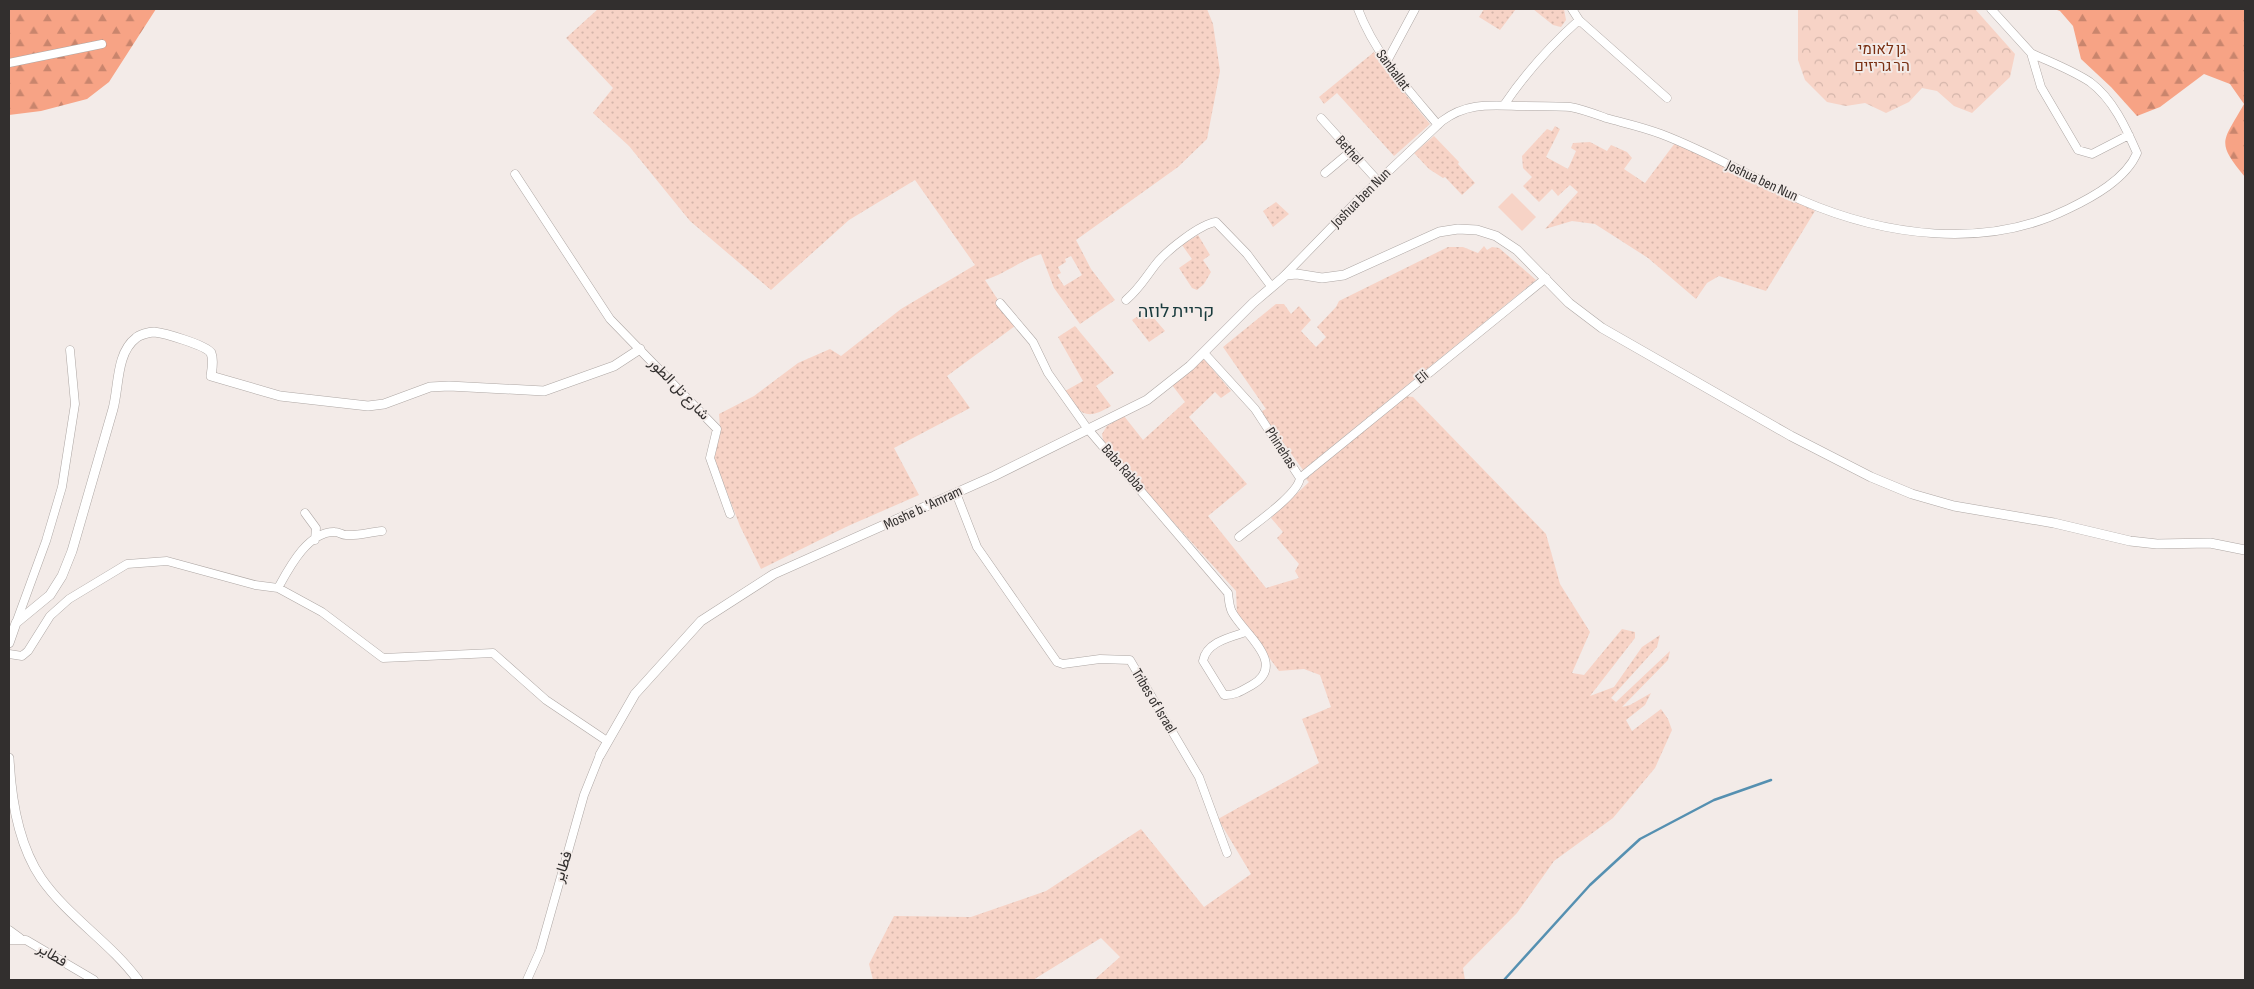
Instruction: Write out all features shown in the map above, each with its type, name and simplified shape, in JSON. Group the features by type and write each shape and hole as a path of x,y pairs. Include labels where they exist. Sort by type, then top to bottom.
{"street":[{"name":"Sanballat","path":"1358,9 1365,27 1386,62 1438,125"},
{"path":"1386,62 1415,9"},
{"path":"1572,9 1579,20 1667,98"},
{"path":"1991,9 2031,53 2041,86 2078,150 2092,154 2129,135"},
{"path":"1504,105 1517,86 1557,40 1579,20"},
{"path":"9,62 102,44"},
{"name":"Joshua ben Nun","path":"1282,277 1378,181 1438,125 1449,116 1464,108 1481,104 1571,108 1661,134 1800,199 1839,214 1893,228 1942,233 1983,233 2015,228 2046,219 2076,205 2110,183 2133,163 2137,153 2118,113 2091,82 2031,53"},
{"name":"Bethel","path":"1321,118 1378,181"},
{"path":"1325,173 1350,152"},
{"path":"16,623 50,595 62,576 72,551 117,394 117,377 122,359 127,347 136,336 153,332 204,347 210,354 213,364 211,376 280,396 368,406 384,404 430,387 448,386 544,391 614,366 640,349 610,319 515,174"},
{"path":"1126,300 1142,286 1157,262 1199,228 1216,222 1247,254 1271,286"},
{"path":"1282,277 1297,274 1322,278 1348,274 1429,236 1453,229 1467,228 1486,232 1503,240 1523,255 1574,308 1602,328 1791,436 1898,489 1961,508 2054,523 2130,541 2157,544 2210,543 2245,550"},
{"name":"Moshe b. 'Amram","path":"600,755 635,694 701,621 774,574 956,493 1152,396 1204,353 1282,277"},
{"name":"Eli","path":"1300,478 1546,278"},
{"name":"Baba Rabba","path":"1000,303 1033,342 1048,373 1087,428 1228,593 1231,610 1267,661 1266,673 1263,677 1230,696 1224,695 1203,661 1203,656 1215,644 1246,632"},
{"name":"شارع تل الطور","path":"640,349 717,429 710,458 730,514"},
{"path":"9,644 46,542 62,487 75,404 70,350"},
{"name":"Phinehas","path":"1204,353 1255,409 1300,478 1300,484 1289,495 1239,537"},
{"name":"Tribes of Israel","path":"956,493 977,547 1057,662 1063,664 1100,659 1130,660 1199,777 1227,853"},
{"path":"305,513 316,528 315,540"},
{"path":"278,588 290,567 306,547 324,534 336,532 345,535 382,531"},
{"path":"9,654 22,656 28,651 50,616 69,599 127,564 167,561 255,585 278,588 322,612 383,658 493,653 546,700 607,740"},
{"name":"فطاير","path":"528,980 540,950 584,795 600,755"},
{"path":"9,758 10,782 21,836 31,860 42,879 60,900 122,958 138,980"},
{"path":"9,930 20,938"},
{"name":"فطاير","path":"9,940 20,938 94,980"}],"green space":[{"path":"9,9 156,9 109,82 87,99 41,111 9,115"},
{"path":"598,9 1207,9 1213,24 1220,71 1207,139 1178,167 1076,240 1091,269 1115,300 1080,324 1054,288 1041,254 985,280 1015,326 947,376 970,408 894,448 919,495 848,526 761,569 740,526 713,456 720,428 719,414 754,396 798,363 830,349 841,356 901,309 975,265 915,180 849,220 771,290 690,221 629,146 593,113 613,88 566,38","holes":["1071,256 1082,275 1064,286 1057,275 1061,273 1058,267 1066,262 1065,259"]},
{"path":"1484,9 1516,9 1500,30 1479,17"},
{"path":"1533,9 1564,9 1566,20 1561,27 1553,25"},
{"name":"גן לאומי הר גריזים","path":"1798,9 1975,9 2015,54 2010,77 1972,113 1954,106 1937,91 1922,88 1909,102 1886,113 1865,103 1846,106 1827,102 1805,80 1798,60"},
{"path":"2054,9 2245,9 2245,177 2229,156 2226,148 2227,134 2244,104 2230,84 2204,74 2160,107 2137,116 2111,87 2081,59 2073,26 2060,11"},
{"path":"1374,52 1388,73 1430,124 1394,156 1337,93 1324,104 1319,97"},
{"path":"1555,126 1560,129 1546,157 1568,169 1576,151 1571,148 1573,143 1590,142 1607,151 1611,145 1627,152 1632,158 1624,169 1645,183 1675,143 1815,211 1766,291 1719,276 1707,283 1696,299 1648,258 1595,224 1572,221 1545,229 1578,192 1570,185 1558,196 1552,189 1539,202 1523,186 1532,177 1523,168 1522,156 1547,129 1552,131"},
{"path":"1434,136 1459,162 1458,164 1475,183 1462,195 1445,177 1443,178 1429,169 1414,153"},
{"path":"1512,193 1536,217 1522,231 1498,207"},
{"path":"1276,202 1289,214 1273,227 1263,211"},
{"path":"1198,235 1210,255 1203,260 1211,272 1204,284 1197,290 1192,288 1179,268 1192,259 1182,245"},
{"path":"1484,246 1487,250 1492,247 1499,248 1536,280 1303,470 1264,416 1262,411 1266,409 1223,347 1276,304 1284,304 1291,314 1299,306 1311,320 1301,331 1316,347 1326,337 1317,327 1336,307 1339,301 1448,247 1463,247 1478,253"},
{"path":"1147,310 1165,331 1149,342 1132,320"},
{"path":"1075,326 1114,373 1096,386 1111,406 1095,413 1084,413 1075,406 1065,391 1083,381 1058,337"},
{"path":"1204,359 1231,391 1221,398 1215,392 1189,417 1247,484 1208,516 1266,588 1299,578 1295,571 1299,564 1277,538 1283,532 1271,518 1309,482 1306,479 1405,396 1413,397 1546,534 1560,584 1590,632 1572,673 1584,675 1622,629 1635,632 1635,638 1590,696 1614,687 1642,647 1660,635 1657,647 1611,698 1616,702 1670,651 1668,660 1622,707 1630,705 1651,693 1645,705 1626,720 1632,731 1661,709 1668,719 1672,730 1655,768 1613,818 1554,861 1517,913 1463,968 1465,980 1094,980 1120,957 1101,938 1033,980 873,980 869,964 894,916 971,917 1046,891 1141,829 1204,907 1251,874 1218,819 1319,763 1302,719 1331,707 1320,675 1304,669 1279,671 1237,614 1236,591 1145,491 1103,440 1102,434 1107,426 1124,416 1143,440 1185,402 1172,385"}],"waterway":[{"path":"1504,980 1590,885 1640,839 1714,800 1771,780"}],"district":[{"name":"קריית לוזה","path":"1176,311"}]}
